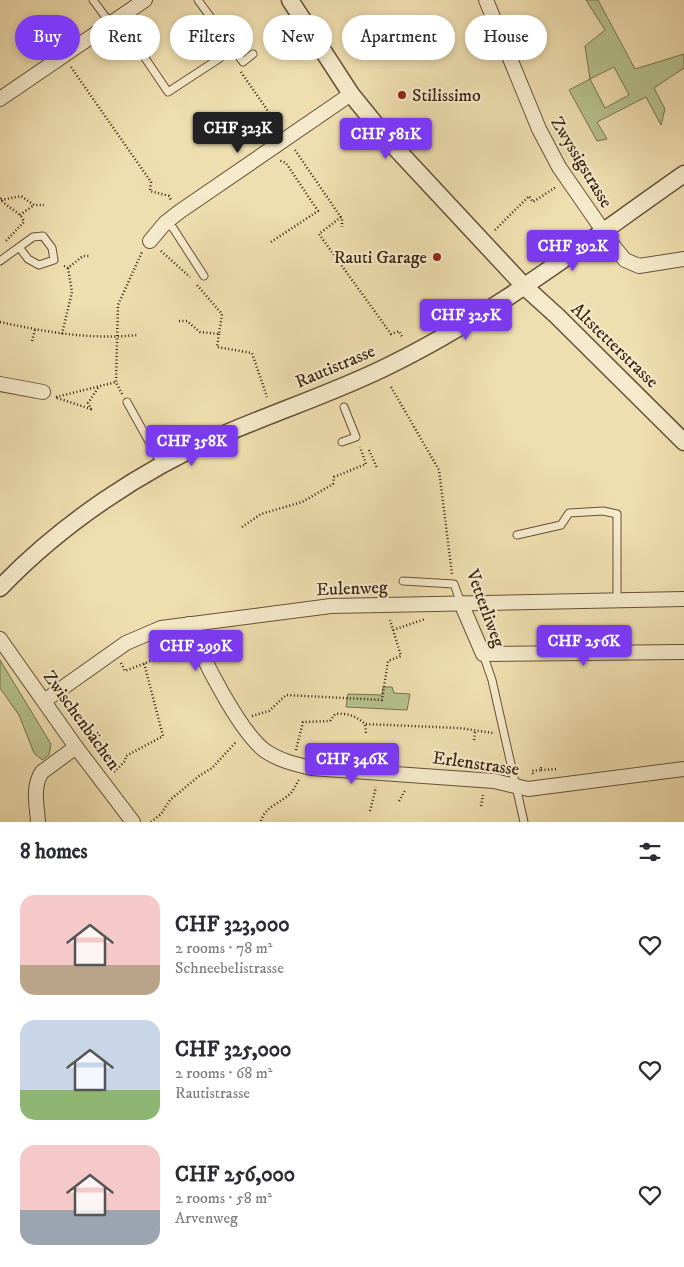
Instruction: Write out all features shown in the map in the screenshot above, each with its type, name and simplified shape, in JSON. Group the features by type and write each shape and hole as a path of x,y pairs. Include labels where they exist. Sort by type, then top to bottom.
{"street":[{"path":"123,15 145,0"},
{"name":"Altstetterstrasse","path":"290,0 351,94 389,141 525,287 557,316 684,442"},
{"name":"Zwyssigstrasse","path":"486,0 539,129 560,167 602,231 625,260 632,264 640,266 684,259"},
{"path":"0,99 90,37"},
{"path":"146,246 165,223 351,94"},
{"name":"Rautistrasse","path":"0,588 73,524 121,490 162,465 221,436 382,369 435,340 525,287 684,174"},
{"path":"0,384 49,396"},
{"name":"Eulenweg","path":"44,701 126,643 161,628 332,606 684,599"},
{"name":"Vetterliweg","path":"461,603 483,654"},
{"name":"Erlenstrasse","path":"189,624 196,644 247,732 265,750 298,765 494,781 528,789 684,769"},
{"name":"Zwischenbächen","path":"0,639 76,747 104,781 133,822"},
{"path":"483,654 684,652"},
{"path":"38,822 36,792 38,778 42,772 76,747"}],"lane":[{"path":"94,0 108,15"},
{"path":"198,0 209,15"},
{"path":"144,60 168,92 217,60"},
{"path":"165,223 173,228 204,276"},
{"path":"0,261 33,237 43,236 52,248 54,260 39,265 28,259 20,247"},
{"path":"127,402 162,465"},
{"path":"342,442 358,437 344,407"},
{"path":"517,535 561,526 569,513 603,511 617,514 618,600"},
{"path":"403,581 454,584"},
{"name":"Vetterliweg","path":"454,584 461,603"},
{"name":"Vetterliweg","path":"483,654 492,680 524,822"}],"path":[{"path":"71,67 151,182 150,191 168,196 174,204"},
{"path":"291,144 341,218 342,226"},
{"path":"271,242 318,211 286,163 281,162 275,155"},
{"path":"494,230 529,196 533,202 561,184"},
{"path":"1,201 21,196 34,205 44,205"},
{"path":"0,246 21,228 24,222 20,215 1,201"},
{"path":"20,215 34,205"},
{"path":"341,218 320,234 390,334 398,331 402,337"},
{"path":"127,402 116,382 118,305 146,246 187,274 222,314 217,346 252,353 267,397"},
{"path":"68,268 83,256 90,256"},
{"path":"60,264 68,268"},
{"path":"62,334 73,293 68,268"},
{"path":"179,321 187,321 200,332 219,334"},
{"path":"0,322 69,335 117,338 138,336"},
{"path":"32,341 35,330"},
{"path":"67,340 69,335"},
{"path":"49,396 116,382"},
{"path":"49,396 91,409 88,402 99,387"},
{"name":"Vetterliweg","path":"391,387 439,470 454,584"},
{"path":"242,527 261,514 302,502 333,484 334,476 366,464 358,437"},
{"path":"369,450 377,468"},
{"path":"246,717 269,712 286,695 382,700 388,661 401,656 390,619"},
{"path":"118,658 125,671 188,647"},
{"path":"400,652 406,650"},
{"path":"104,781 121,766 126,756 163,736 144,663"},
{"path":"330,726 330,721 335,714 342,713 357,716 365,724 366,733"},
{"path":"260,821 262,815 292,792 300,778 298,765 303,722 330,721"},
{"path":"365,724 438,727 504,734"},
{"path":"438,727 438,733"},
{"path":"151,822 160,814 170,800 199,776 212,768 247,732"},
{"path":"474,740 475,732"},
{"path":"532,772 558,769"},
{"path":"370,810 372,797 383,772"}],"green space":[{"path":"586,0 598,0 635,69 684,54 684,68 654,88 665,109 661,125 646,97 597,122 607,139 597,141 569,90 590,79 585,46 605,30","holes":["614,67 629,95 605,108 590,79"]},
{"path":"0,660 51,744 49,755 42,760 34,753 19,715 0,688"},
{"path":"383,687 392,687 394,693 410,694 407,710 346,707 348,694 382,695"}],"place":[{"name":"Stilissimo","path":"402,95"},
{"name":"Rauti Garage","path":"437,257"}]}
